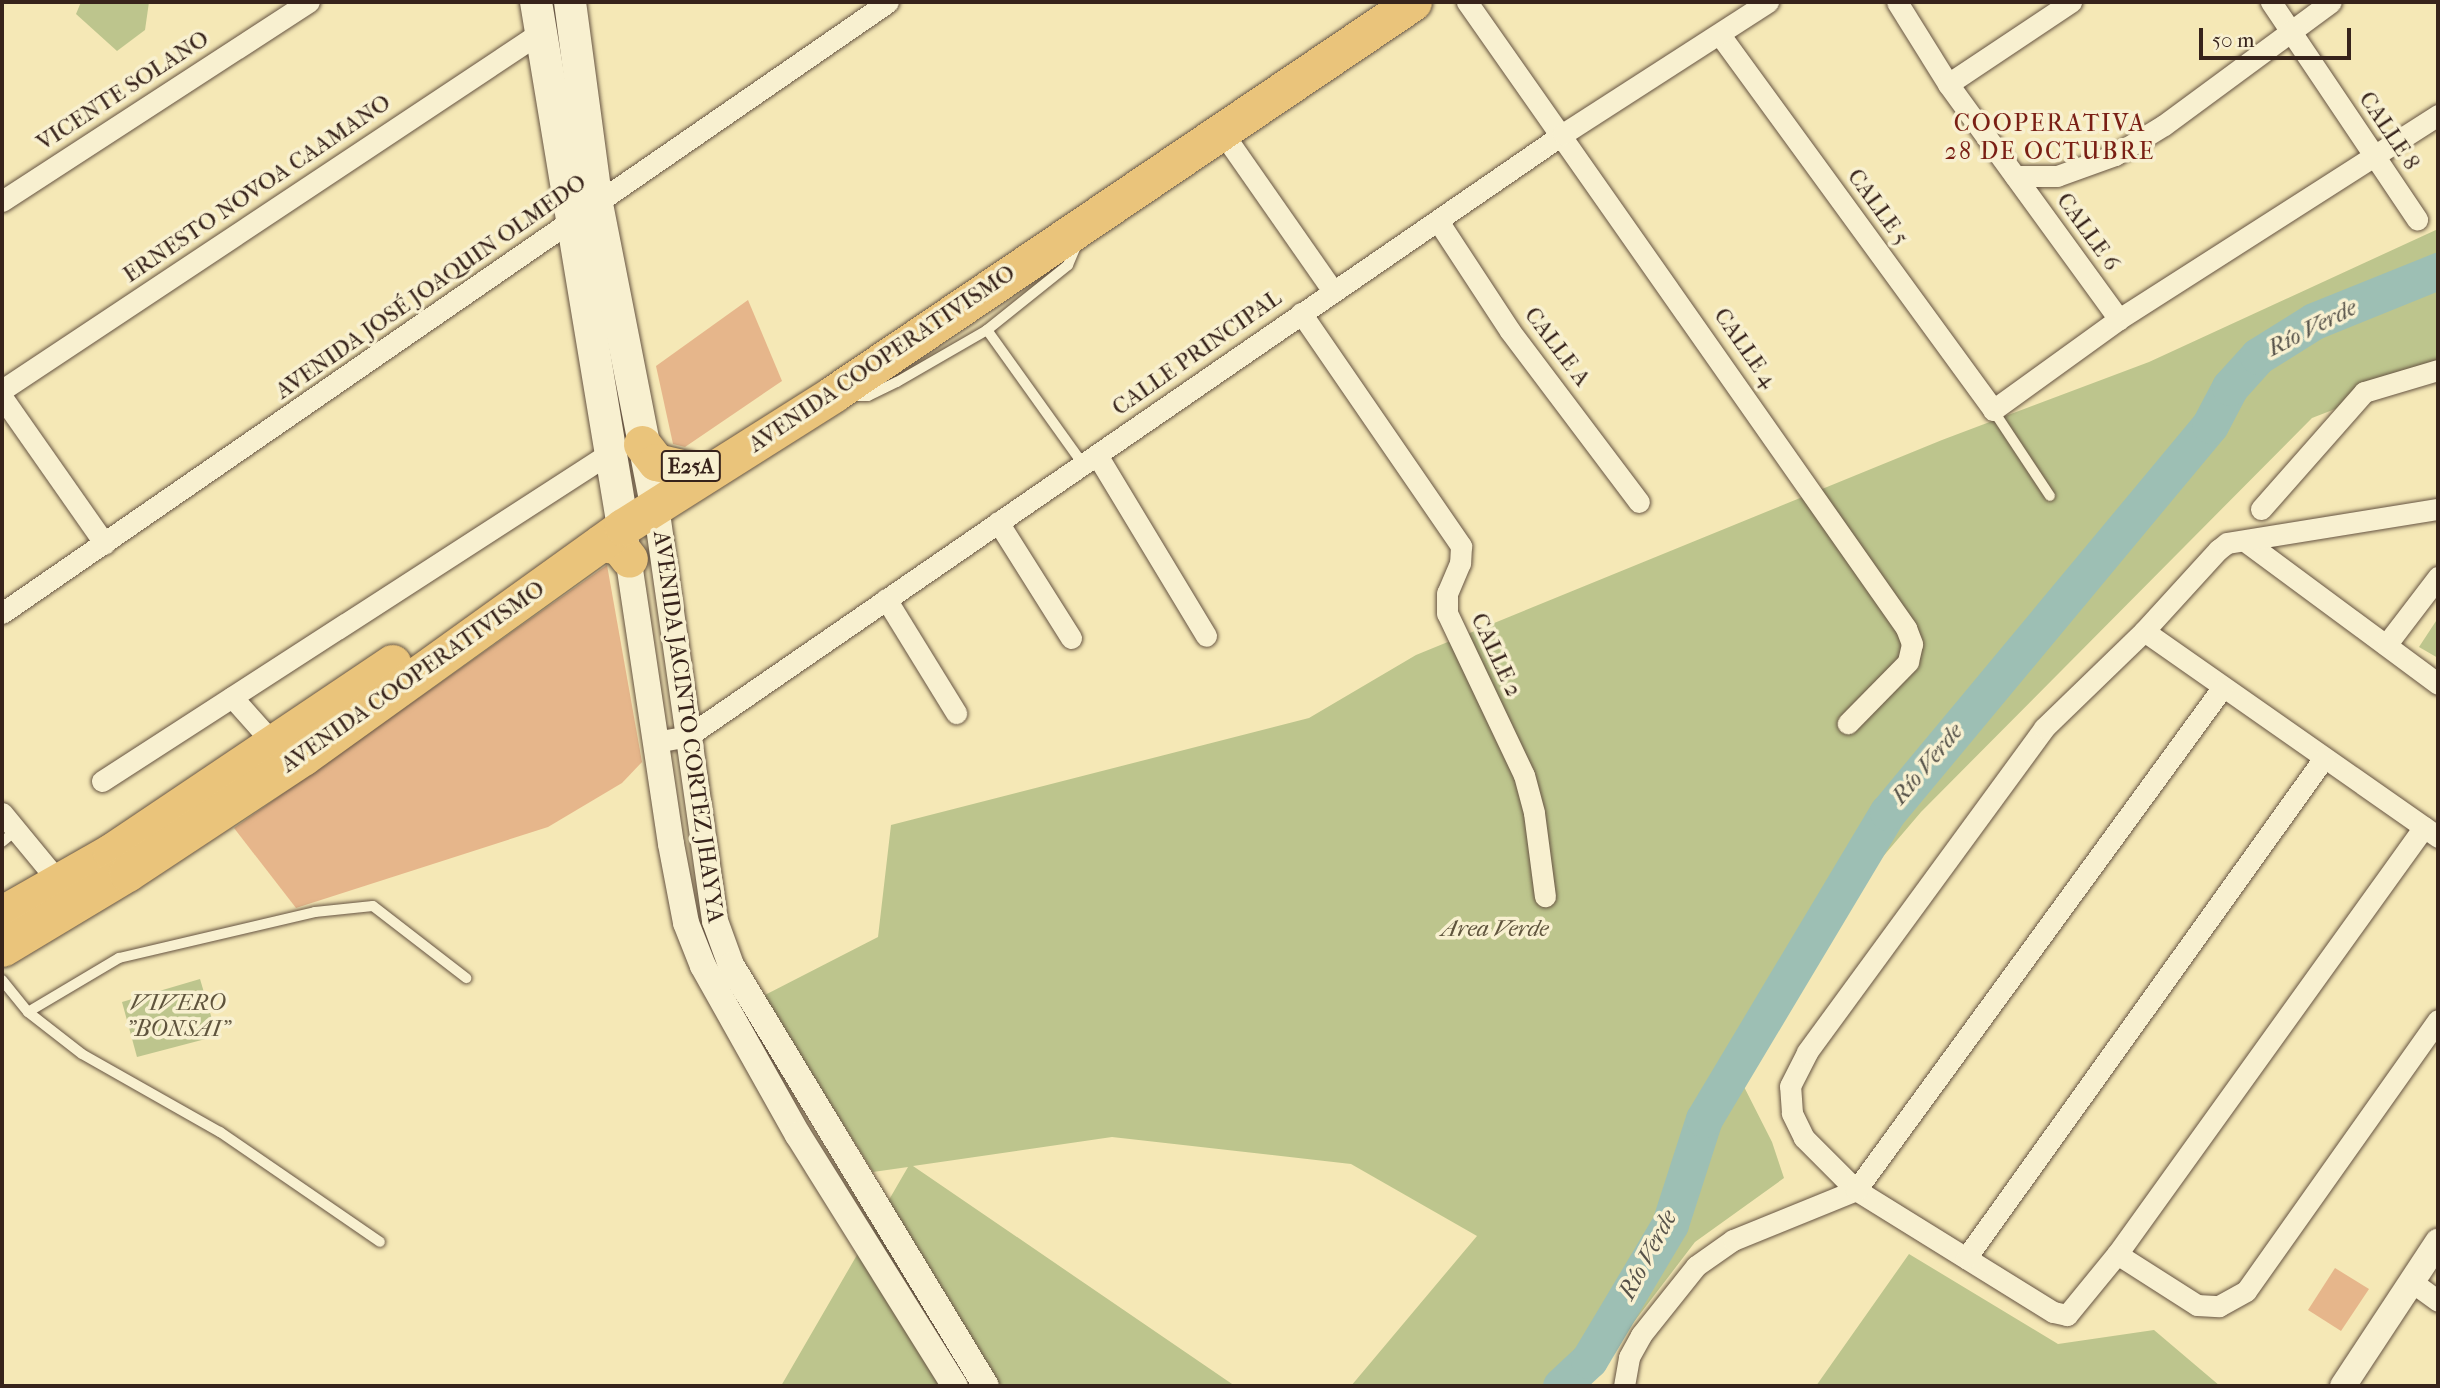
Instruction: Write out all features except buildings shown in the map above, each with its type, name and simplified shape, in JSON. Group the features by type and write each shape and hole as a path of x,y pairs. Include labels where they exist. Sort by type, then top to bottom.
{"highway":[{"name":"AVENIDA COOPERATIVISMO","path":"2,948 127,873 303,757 618,535 687,469 1370,2"},
{"name":"AVENIDA COOPERATIVISMO","path":"654,498 833,394 1413,2"},
{"path":"642,444 656,462 687,469"},
{"name":"AVENIDA COOPERATIVISMO","path":"2,914 111,852 273,743 618,535"}],"main road":[{"name":"AVENIDA JACINTO CORTEZ JHAYYA","path":"536,2 654,498"},
{"name":"AVENIDA JACINTO CORTEZ JHAYYA","path":"576,6 585,212 618,535"}],"street":[{"name":"VICENTE SOLANO","path":"2,201 309,2"},
{"name":"AVENIDA JOSÉ JOAQUIN OLMEDO","path":"2,613 106,544 888,2"},
{"name":"CALLE 4","path":"1467,2 1563,134 1910,636 1908,662 1848,723"},
{"name":"CALLE PRINCIPAL","path":"655,742 688,736 1563,134 1768,2"},
{"name":"CALLE 6","path":"1896,2 1948,84 2119,319"},
{"path":"1948,84 2071,2"},
{"name":"CALLE 8","path":"2271,2 2417,219"},
{"path":"2015,176 2057,176 2115,155 2164,125 2331,2"},
{"name":"ERNESTO NOVOA CAAMANO","path":"2,390 541,32"},
{"name":"CALLE 5","path":"1720,35 1993,410"},
{"path":"1993,410 2119,319 2438,115"},
{"path":"1222,132 1333,291"},
{"name":"CALLE A","path":"1438,221 1510,331 1639,502"},
{"name":"CALLE 2","path":"1301,313 1461,545 1460,564 1447,593 1447,613 1524,775 1534,813 1545,896"},
{"path":"2260,509 2364,392 2438,370"},
{"path":"2,397 106,544"},
{"path":"102,781 608,454"},
{"path":"1090,459 1206,636"},
{"name":"AVENIDA JACINTO CORTEZ JHAYYA","path":"654,498 715,920 731,965 986,1386"},
{"path":"2144,631 2431,832 2117,1254 2067,1315 2053,1312 1856,1190 1804,1138 1792,1113 1790,1086 1807,1052 2044,728 2144,631 2223,545 2438,509"},
{"path":"998,523 1071,638"},
{"name":"AVENIDA JACINTO CORTEZ JHAYYA","path":"618,535 686,923 703,966 798,1135 955,1386"},
{"path":"2245,541 2438,684"},
{"path":"2386,645 2438,577"},
{"path":"886,599 956,713"},
{"path":"1624,1386 1629,1357 1641,1335 1696,1266 1733,1240 1856,1190 2222,688"},
{"path":"232,697 273,743"},
{"path":"1966,1258 2324,758"},
{"path":"2,813 8,837 58,881"},
{"path":"2117,1254 2197,1305 2219,1306 2246,1291 2438,1020"},
{"path":"2343,1386 2438,1242"},
{"path":"2412,1282 2438,1301"}],"lane":[{"path":"833,394 868,396 987,330 1068,265 1082,225"},
{"path":"987,330 1090,459"},
{"path":"1993,410 2050,496"},
{"path":"28,1012 119,958 315,912 373,906 466,978"},
{"path":"2,980 28,1012 82,1054 220,1132 380,1242"}],"green space":[{"path":"81,2 149,2 145,30 117,51 76,14"},
{"name":"Area Verde","path":"2438,229 2438,369 2312,418 1921,812 1799,955 1734,1067 1772,1142 1784,1178 1695,1242 1585,1386 1351,1386 1477,1236 1351,1164 1112,1137 913,1166 1235,1386 781,1386 908,1167 873,1172 763,996 878,937 891,825 1309,718 1416,655 1942,440 2149,362"},
{"path":"2438,618 2438,658 2419,647"},
{"name":"VIVERO \"BONSAI\"","path":"200,979 217,1036 137,1057 122,1002"},
{"path":"1909,1254 2058,1344 2154,1330 2220,1386 1816,1386"}],"waterway":[{"name":"Río Verde","path":"1561,1386 1589,1360 1670,1224 1704,1119 1888,812 2210,425 2230,387 2258,356 2314,321 2438,271"}],"district":[{"name":"COOPERATIVA 28 DE OCTUBRE","path":"2050,138"}]}
